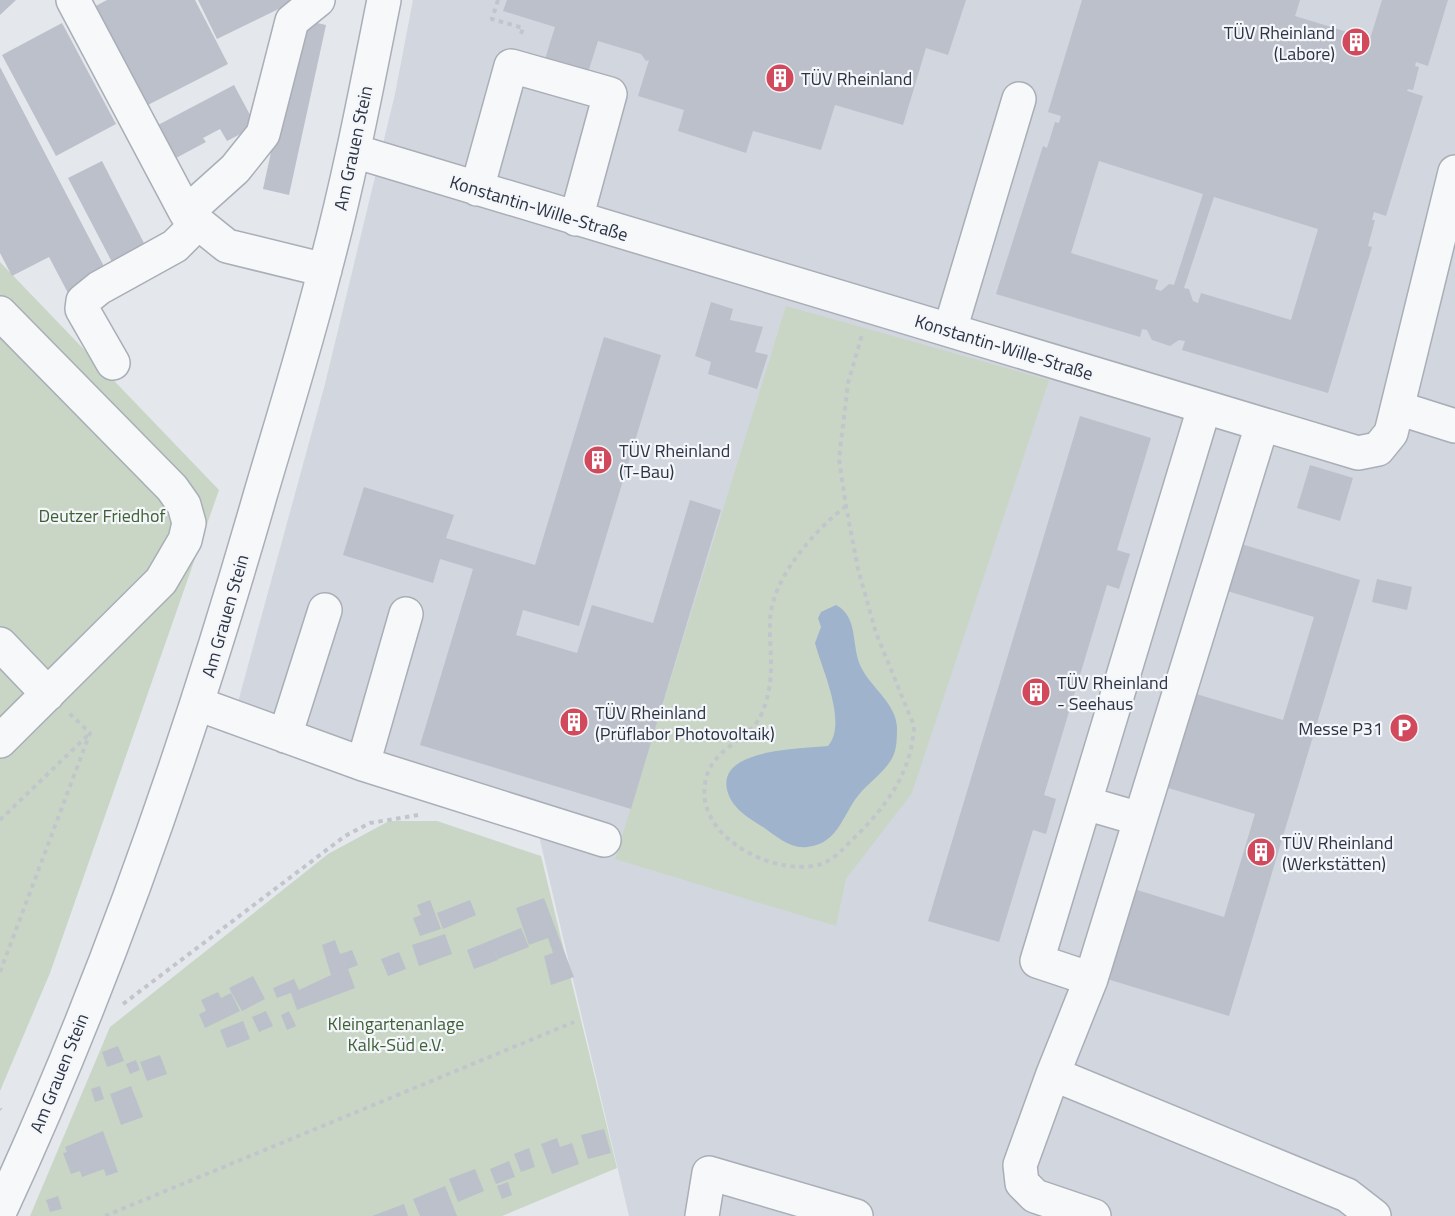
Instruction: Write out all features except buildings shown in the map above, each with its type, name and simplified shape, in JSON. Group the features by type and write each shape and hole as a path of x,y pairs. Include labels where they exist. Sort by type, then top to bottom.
{"street":[{"path":"73,0 192,218 227,246 325,270"},
{"path":"113,363 81,309 83,301 99,288 176,246 192,218 263,134 292,21 318,0"},
{"name":"Am Grauen Stein","path":"0,1211 78,1028 142,866 198,704 325,270 354,151 384,0"},
{"path":"477,189 511,66 610,94 576,219"},
{"path":"950,330 1019,99"},
{"name":"Konstantin-Wille-Straße","path":"354,151 1358,453 1378,449 1391,433 1454,181"},
{"path":"0,313 172,488 184,505 189,523 185,540 161,581 0,741"},
{"path":"1091,979 1037,961 1204,408"},
{"path":"1398,408 1455,426"},
{"path":"1094,1216 1035,1196 1022,1183 1020,1164 1091,979 1262,425"},
{"path":"285,736 325,610"},
{"path":"363,764 406,614"},
{"path":"0,644 48,694"},
{"path":"198,704 363,764 604,840"},
{"path":"1085,803 1140,819"},
{"path":"1053,1074 1347,1195 1374,1216"},
{"path":"702,1216 709,1173 856,1216"}],"path":[{"path":"498,0 492,19 523,28 511,66"},
{"path":"846,506 805,543 780,586 770,617 769,691 759,719 721,753 705,780 710,813 723,833 740,850 768,863 797,867 817,865 833,859 878,815 896,788 908,762 913,742 914,726 873,622 858,569 839,459 848,383 871,306"},
{"path":"48,694 90,733"},
{"path":"0,820 90,733"},
{"path":"0,972 90,733"},
{"path":"78,1028 105,1018 326,849 370,823 386,818"},
{"path":"105,1216 574,1022"}],"shaded area":[{"name":"TÜV Rheinland","path":"413,0 1455,0 1455,1216 629,1216 539,836 232,724 325,384 395,94"}],"green space":[{"name":"Deutzer Friedhof","path":"0,262 219,490 50,973 0,1091"},
{"path":"786,306 1049,380 912,793 846,879 836,926 615,859"},
{"name":"Kleingartenanlage Kalk-Süd e.V.","path":"389,821 437,821 541,856 617,1168 502,1216 30,1216 110,1027 328,854"}],"water":[{"path":"836,605 844,611 852,625 858,660 862,669 893,711 897,727 896,744 894,754 888,764 862,791 834,833 818,845 801,847 784,841 738,809 730,799 727,778 734,767 746,759 781,750 828,746 833,736 835,710 815,643 821,627 818,618 821,612"}],"place":[{"name":"TÜV Rheinland (Labore)","path":"1356,42"},
{"name":"TÜV Rheinland","path":"780,78"},
{"name":"TÜV Rheinland (T-Bau)","path":"598,460"},
{"name":"TÜV Rheinland - Seehaus","path":"1036,692"},
{"name":"TÜV Rheinland (Prüflabor Photovoltaik)","path":"574,722"},
{"name":"Messe P31","path":"1404,728"},
{"name":"TÜV Rheinland (Werkstätten)","path":"1261,852"}]}
